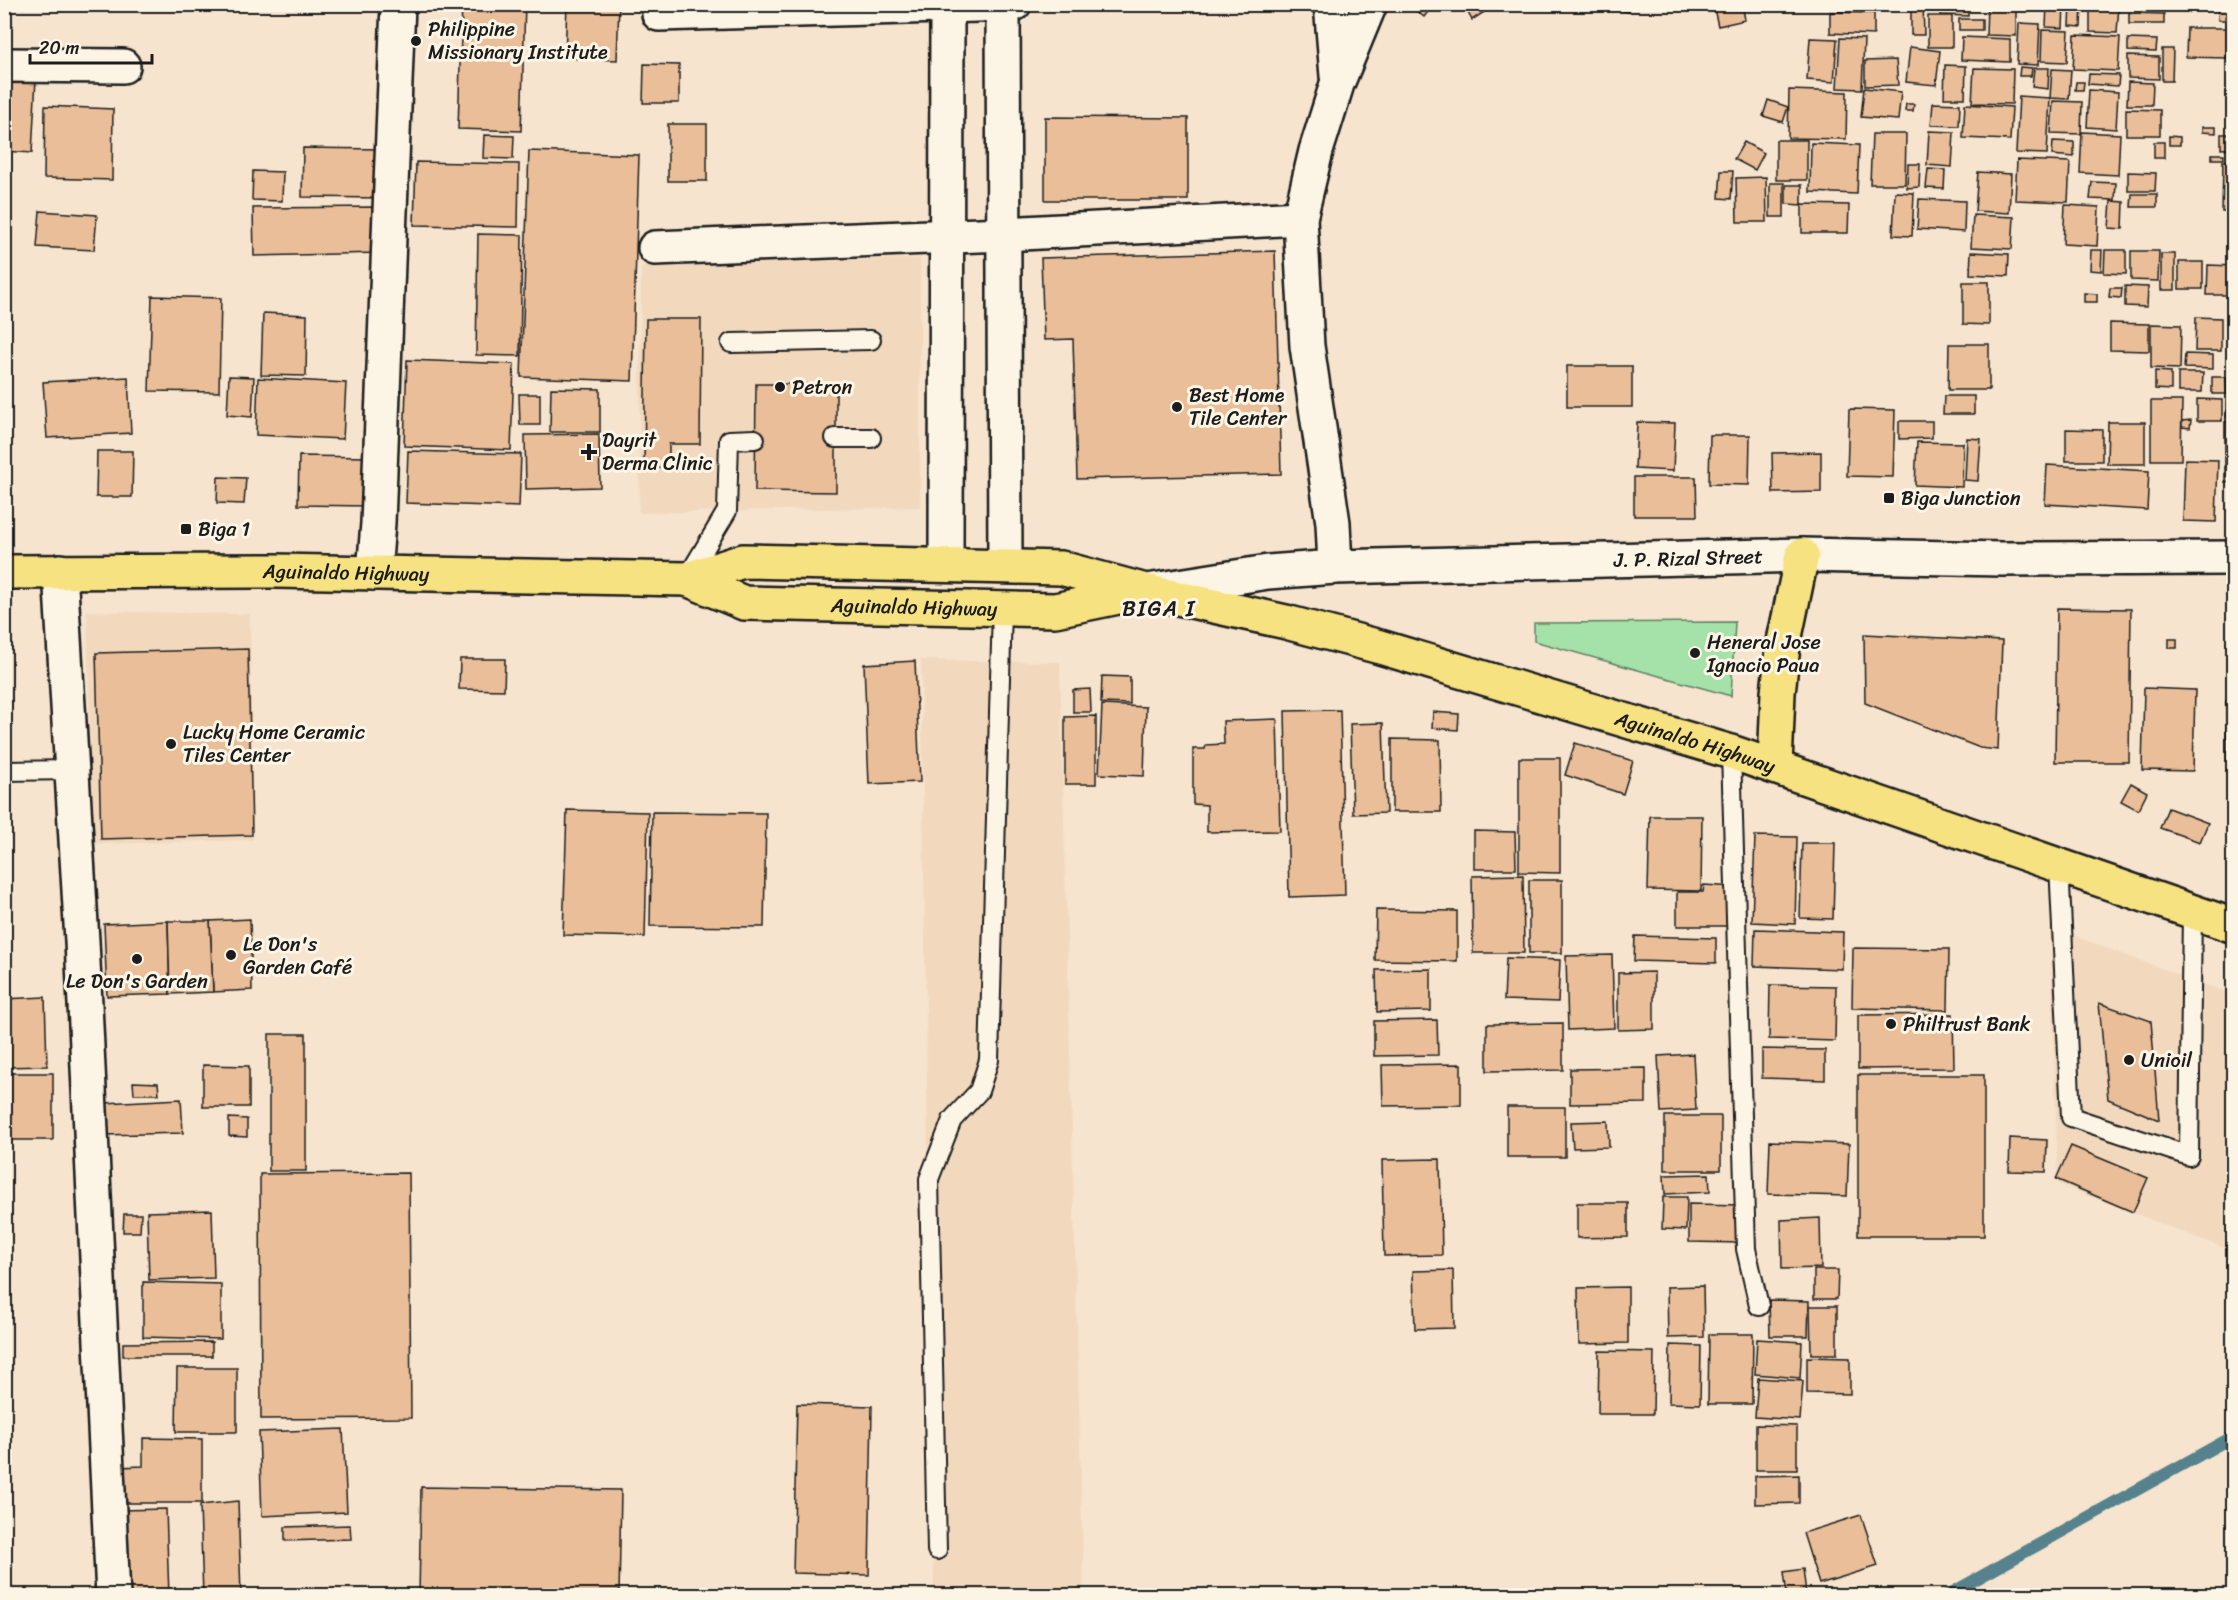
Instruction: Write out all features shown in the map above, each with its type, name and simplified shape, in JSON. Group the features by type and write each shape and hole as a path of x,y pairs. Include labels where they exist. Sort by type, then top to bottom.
{"main road":[{"path":"1775,766 1778,693 1783,646 1802,555"},
{"name":"Aguinaldo Highway","path":"4,572 374,573 687,579 743,561 1061,568 1146,591 1286,622 1380,647 1731,752 2234,926"},
{"name":"Aguinaldo Highway","path":"687,579 744,603 1055,610 1146,591"}],"street":[{"path":"374,573 378,523 398,4"},
{"path":"659,14 1014,4"},
{"path":"1331,4 1337,84"},
{"path":"1335,567 1334,523 1307,346 1300,218 1316,151 1337,84 1370,4"},
{"path":"1003,5 1005,567"},
{"path":"946,564 947,6"},
{"path":"4,65 123,66"},
{"path":"655,248 1004,234 1300,218"},
{"name":"J. P. Rizal Street","path":"1146,591 1268,572 1335,567 1802,555 2002,559 2234,558"},
{"path":"60,571 73,770 113,1596"}],"lane":[{"path":"731,343 871,340"},
{"path":"836,438 870,438"},
{"path":"687,579 727,511 729,440 755,439"},
{"path":"937,1550 929,1179 952,1120 979,1091 989,1060 1002,609"},
{"path":"1731,752 1746,1249 1759,1306"},
{"path":"4,771 73,770"},
{"path":"2059,864 2071,1117 2189,1156 2192,911"}],"shaded area":[{"name":"Petron","path":"920,258 920,507 639,513 641,266"},
{"name":"Lucky Home Ceramic Tiles Center","path":"87,611 250,614 253,840 92,844"},
{"path":"921,660 1060,662 1084,1595 934,1595"},
{"path":"2050,927 2228,993 2224,1248 2058,1184"}],"green space":[{"path":"1735,622 1731,696 1534,641 1534,623"}],"building":[{"path":"462,4 525,4 521,131 458,129"},
{"path":"567,4 619,4 617,60 565,58"},
{"path":"1408,4 1434,4 1424,17"},
{"path":"1463,4 1491,4 1492,7 1472,20"},
{"path":"1610,4 1630,4 1629,12 1610,8"},
{"path":"1713,4 1742,4 1745,20 1718,26"},
{"path":"1841,4 1889,4 1888,10"},
{"path":"1911,4 1923,4 1924,35 1911,35"},
{"path":"1941,4 1968,4 1968,16 1940,15"},
{"path":"1987,4 2016,5 2016,36 1986,35"},
{"path":"2047,4 2064,4 2063,28 2046,27"},
{"path":"2071,4 2082,4 2081,27 2070,26"},
{"path":"2090,4 2119,4 2117,33 2090,32"},
{"path":"2129,4 2159,4 2159,8 2129,7"},
{"path":"2165,4 2200,4 2200,6 2165,6"},
{"path":"2219,4 2234,4 2234,20 2218,20"},
{"path":"1830,12 1874,13 1874,35 1830,33"},
{"path":"2129,13 2164,14 2164,24 2129,24"},
{"path":"1928,16 1952,16 1952,47 1928,47"},
{"path":"1959,19 1982,19 1982,30 1959,30"},
{"path":"2019,23 2040,24 2038,65 2017,64"},
{"path":"2187,28 2227,28 2227,58 2186,57"},
{"path":"2042,30 2069,31 2067,62 2041,61"},
{"path":"2075,35 2120,37 2118,71 2073,69"},
{"path":"1962,37 2010,39 2010,62 1961,60"},
{"path":"1810,38 1837,39 1834,82 1807,80"},
{"path":"1840,38 1864,39 1862,89 1837,88"},
{"path":"2128,39 2157,40 2156,52 2128,51"},
{"path":"1910,47 1940,51 1936,85 1906,82"},
{"path":"2162,49 2173,49 2172,81 2162,81"},
{"path":"2128,56 2159,57 2159,79 2128,78"},
{"path":"1896,60 1898,85 1865,86 1865,61"},
{"path":"644,64 679,65 679,103 643,103"},
{"path":"1945,65 1966,66 1965,98 1944,98"},
{"path":"2020,67 2032,68 2031,76 2019,76"},
{"path":"1974,68 2013,69 2012,104 1972,103"},
{"path":"2034,68 2049,68 2048,89 2032,87"},
{"path":"2052,69 2071,70 2069,99 2050,98"},
{"path":"2089,74 2119,75 2118,86 2088,84"},
{"path":"4,76 36,78 32,153 4,151"},
{"path":"2076,82 2084,82 2083,90 2075,90"},
{"path":"2128,82 2153,83 2152,105 2127,105"},
{"path":"1864,88 1901,92 1898,120 1861,117"},
{"path":"1789,90 1847,92 1846,139 1788,138"},
{"path":"2089,90 2118,92 2116,129 2087,127"},
{"path":"2019,96 2050,98 2047,154 2016,153"},
{"path":"1768,100 1788,107 1783,122 1763,116"},
{"path":"2053,101 2082,102 2081,134 2051,133"},
{"path":"1933,103 1960,104 1959,126 1931,125"},
{"path":"1906,104 1914,104 1913,111 1905,111"},
{"path":"1965,104 2012,107 2010,140 1963,138"},
{"path":"45,106 113,109 112,180 44,178"},
{"path":"2126,109 2160,110 2160,135 2126,135"},
{"path":"1045,117 1188,118 1188,200 1045,200"},
{"path":"668,124 707,124 707,181 668,181"},
{"path":"2202,127 2216,127 2216,133 2202,132"},
{"path":"1929,131 1954,132 1952,167 1927,165"},
{"path":"2082,132 2120,134 2118,175 2080,173"},
{"path":"1872,134 1906,134 1905,184 1870,184"},
{"path":"2221,134 2234,134 2234,148 2221,149"},
{"path":"484,135 514,136 513,159 483,158"},
{"path":"2169,136 2180,137 2180,145 2169,145"},
{"path":"1776,140 1807,140 1807,180 1776,180"},
{"path":"2053,141 2074,142 2074,157 2052,155"},
{"path":"1744,142 1764,153 1755,170 1734,159"},
{"path":"2154,142 2164,142 2164,158 2154,158"},
{"path":"1811,143 1859,145 1857,194 1810,192"},
{"path":"303,148 382,149 382,198 302,197"},
{"path":"529,151 639,155 632,381 521,377"},
{"path":"2212,154 2224,154 2224,159 2212,159"},
{"path":"2017,160 2070,162 2068,202 2015,200"},
{"path":"2223,161 2234,161 2234,212 2222,212"},
{"path":"416,162 519,164 518,227 414,225"},
{"path":"1908,164 1920,164 1919,187 1907,188"},
{"path":"1928,169 1945,170 1944,189 1926,188"},
{"path":"253,171 283,172 282,201 252,200"},
{"path":"1721,171 1733,171 1731,199 1719,198"},
{"path":"1978,172 2011,174 2009,213 1975,211"},
{"path":"2128,172 2156,173 2155,191 2128,191"},
{"path":"1766,177 1767,222 1737,222 1736,178"},
{"path":"4,182 8,182 9,191 4,191"},
{"path":"2092,182 2116,183 2115,200 2090,199"},
{"path":"1770,183 1784,183 1784,217 1770,217"},
{"path":"1786,185 1802,185 1802,205 1786,204"},
{"path":"1895,192 1914,193 1912,236 1893,235"},
{"path":"2132,194 2157,194 2157,207 2131,207"},
{"path":"1919,199 1965,201 1964,232 1917,229"},
{"path":"2111,201 2124,202 2123,229 2109,228"},
{"path":"1802,204 1849,205 1848,233 1802,233"},
{"path":"2065,205 2099,207 2097,246 2063,244"},
{"path":"378,207 379,253 254,256 253,208"},
{"path":"40,211 97,215 94,250 37,247"},
{"path":"1973,215 2014,217 2012,249 1971,247"},
{"path":"478,234 522,235 520,356 476,355"},
{"path":"2091,250 2102,250 2101,271 2090,270"},
{"path":"2105,250 2126,250 2126,274 2104,273"},
{"name":"Best Home Tile Center","path":"1275,251 1281,474 1077,479 1073,339 1044,340 1041,258"},
{"path":"2131,251 2159,251 2158,281 2131,280"},
{"path":"1971,252 2009,254 2008,276 1970,274"},
{"path":"2161,254 2175,254 2175,290 2161,290"},
{"path":"2179,262 2203,262 2203,289 2179,289"},
{"path":"2208,265 2234,266 2234,295 2207,295"},
{"path":"1963,282 1989,282 1989,325 1963,324"},
{"path":"2125,286 2148,287 2147,307 2125,306"},
{"path":"2110,288 2122,288 2121,298 2109,297"},
{"path":"2084,293 2097,294 2097,302 2084,302"},
{"path":"152,296 221,298 219,392 149,391"},
{"path":"263,313 307,315 306,376 261,375"},
{"path":"2196,317 2221,318 2221,351 2195,351"},
{"path":"646,319 701,319 700,444 669,444 669,468 644,468"},
{"path":"2110,323 2149,324 2149,351 2110,350"},
{"path":"2151,324 2181,325 2180,369 2151,368"},
{"path":"1949,344 1989,344 1989,390 1948,390"},
{"path":"2185,354 2213,355 2213,369 2184,368"},
{"path":"407,360 514,364 511,450 404,446"},
{"path":"1567,366 1632,366 1632,407 1567,407"},
{"path":"2155,371 2171,372 2171,390 2155,389"},
{"path":"2178,373 2203,373 2202,392 2178,392"},
{"path":"229,376 254,377 252,417 227,415"},
{"path":"128,377 131,433 47,438 43,382"},
{"path":"2212,377 2226,377 2227,394 2212,394"},
{"path":"258,378 346,383 343,439 256,435"},
{"path":"756,384 836,384 836,492 755,491"},
{"path":"551,388 600,389 600,432 550,432"},
{"path":"519,394 540,394 540,425 520,425"},
{"path":"1944,396 1974,396 1974,414 1943,414"},
{"path":"2197,399 2222,400 2222,421 2197,421"},
{"path":"2151,401 2182,401 2181,460 2151,460"},
{"path":"2227,403 2234,403 2234,417 2227,417"},
{"path":"1849,409 1895,410 1893,477 1847,476"},
{"path":"2191,420 2190,428 2182,427 2182,421"},
{"path":"1899,421 1932,421 1932,438 1899,439"},
{"path":"1637,422 1675,423 1673,471 1635,469"},
{"path":"2108,422 2145,422 2145,464 2107,464"},
{"path":"2225,422 2234,422 2234,482 2225,482"},
{"path":"2066,429 2102,430 2102,461 2066,461"},
{"path":"599,434 600,487 526,489 525,435"},
{"path":"1710,435 1750,435 1749,485 1709,484"},
{"path":"1967,438 1981,439 1978,481 1965,480"},
{"path":"1917,442 1963,443 1962,487 1915,485"},
{"path":"97,451 133,451 132,497 96,497"},
{"path":"408,451 521,454 519,507 406,503"},
{"path":"1821,452 1821,492 1773,493 1772,453"},
{"path":"299,456 369,457 368,506 298,505"},
{"path":"2185,459 2218,460 2216,522 2183,521"},
{"path":"2047,465 2149,471 2147,510 2045,504"},
{"path":"218,477 246,478 244,504 217,503"},
{"path":"1634,477 1696,477 1697,516 1634,516"},
{"path":"2232,490 2234,490 2234,527 2231,527"},
{"path":"2057,608 2131,609 2129,762 2055,762"},
{"path":"1864,634 2002,641 1998,750 1980,748 1865,703"},
{"path":"2169,639 2177,639 2177,648 2169,648"},
{"name":"Lucky Home Ceramic Tiles Center","path":"248,649 252,835 101,839 96,653"},
{"path":"460,659 505,659 504,690 459,689"},
{"path":"915,661 920,782 869,784 864,664"},
{"path":"1102,676 1130,677 1130,704 1101,703"},
{"path":"2144,688 2195,690 2193,771 2142,770"},
{"path":"1090,689 1091,712 1073,712 1073,690"},
{"path":"2234,700 2234,791 2228,791 2226,701"},
{"path":"1102,705 1146,707 1144,776 1099,774"},
{"path":"1340,710 1345,895 1289,897 1285,711"},
{"path":"1433,712 1459,714 1458,730 1432,728"},
{"path":"1096,716 1096,784 1065,784 1065,717"},
{"path":"1277,719 1280,831 1207,832 1207,805 1193,804 1193,749 1205,749 1206,745 1224,744 1223,721"},
{"path":"1383,723 1386,813 1353,814 1350,724"},
{"path":"1392,739 1440,740 1441,812 1392,812"},
{"path":"1575,743 1633,761 1623,794 1565,775"},
{"path":"1519,758 1560,758 1560,873 1519,872"},
{"path":"2131,783 2147,792 2138,810 2121,801"},
{"path":"2168,808 2208,823 2200,842 2160,828"},
{"path":"567,810 648,812 645,937 563,935"},
{"path":"652,812 766,813 764,927 650,926"},
{"path":"1650,816 1702,816 1701,891 1648,890"},
{"path":"1474,831 1515,832 1516,869 1474,869"},
{"path":"1755,836 1797,837 1795,924 1752,922"},
{"path":"1802,843 1835,843 1833,919 1800,918"},
{"path":"1523,875 1524,953 1473,953 1472,876"},
{"path":"1529,880 1562,880 1562,953 1529,953"},
{"path":"1704,885 1734,887 1735,926 1677,926 1677,892 1703,892"},
{"path":"1376,910 1457,911 1457,961 1375,960"},
{"name":"Le Don's Garden Café","path":"250,919 252,990 213,992 210,921"},
{"name":"Le Don's Garden","path":"168,921 170,994 107,996 104,924"},
{"path":"168,921 210,921 213,992 170,994"},
{"path":"1755,929 1843,932 1842,969 1754,966"},
{"path":"1635,936 1716,938 1716,963 1634,961"},
{"path":"1853,948 1949,949 1948,1010 1852,1008"},
{"path":"1612,955 1614,1028 1568,1030 1566,956"},
{"path":"1506,958 1560,960 1558,1002 1504,1000"},
{"path":"1431,969 1431,1011 1377,1012 1376,970"},
{"path":"1654,972 1654,1029 1618,1030 1618,973"},
{"path":"1770,985 1836,986 1835,1041 1769,1039"},
{"path":"45,997 47,1066 4,1067 4,999"},
{"name":"Unioil","path":"2099,1003 2151,1021 2159,1120 2108,1099"},
{"path":"1953,1014 1954,1068 1858,1069 1858,1015"},
{"path":"1437,1020 1438,1055 1374,1056 1374,1021"},
{"path":"1563,1023 1563,1070 1487,1071 1487,1024"},
{"path":"269,1034 306,1034 306,1171 269,1171"},
{"path":"1762,1049 1825,1050 1825,1080 1762,1078"},
{"path":"1693,1054 1696,1110 1661,1112 1658,1056"},
{"path":"1461,1064 1461,1105 1383,1106 1382,1065"},
{"path":"203,1065 249,1066 249,1107 203,1107"},
{"path":"1646,1068 1646,1103 1570,1104 1570,1069"},
{"path":"4,1073 53,1073 53,1140 4,1140"},
{"path":"1858,1075 1984,1075 1984,1236 1858,1236"},
{"path":"133,1082 158,1083 159,1094 134,1094"},
{"path":"181,1099 183,1133 104,1135 104,1103"},
{"path":"1507,1107 1565,1107 1565,1157 1507,1157"},
{"path":"1665,1116 1721,1116 1721,1170 1665,1170"},
{"path":"229,1118 247,1119 247,1137 229,1136"},
{"path":"1608,1121 1609,1147 1573,1148 1571,1122"},
{"path":"2010,1138 2047,1140 2046,1172 2009,1171"},
{"path":"1770,1141 1849,1144 1847,1196 1768,1194"},
{"path":"2071,1146 2148,1178 2133,1212 2056,1179"},
{"path":"1440,1159 1442,1255 1384,1256 1382,1160"},
{"path":"409,1173 411,1418 261,1419 260,1174"},
{"path":"1709,1174 1710,1192 1665,1194 1664,1175"},
{"path":"1663,1197 1687,1197 1686,1230 1662,1229"},
{"path":"1577,1203 1628,1203 1628,1237 1577,1238"},
{"path":"1689,1204 1744,1205 1743,1243 1689,1242"},
{"path":"212,1210 214,1278 149,1280 147,1212"},
{"path":"124,1214 141,1214 140,1232 123,1232"},
{"path":"1820,1218 1821,1268 1782,1269 1781,1220"},
{"path":"1453,1270 1454,1328 1415,1329 1413,1271"},
{"path":"1814,1270 1838,1270 1837,1299 1814,1299"},
{"path":"143,1282 221,1284 221,1339 143,1337"},
{"path":"1703,1286 1704,1337 1668,1338 1667,1287"},
{"path":"1628,1287 1628,1343 1579,1344 1578,1288"},
{"path":"1769,1300 1809,1301 1808,1336 1770,1336"},
{"path":"1810,1306 1837,1306 1837,1354 1811,1354"},
{"path":"1709,1334 1753,1334 1752,1404 1708,1404"},
{"path":"1757,1339 1802,1342 1800,1378 1755,1374"},
{"path":"212,1342 212,1356 123,1356 123,1343"},
{"path":"1670,1345 1701,1346 1700,1404 1669,1403"},
{"path":"1599,1351 1654,1352 1653,1414 1598,1414"},
{"path":"1807,1357 1850,1358 1850,1394 1807,1393"},
{"path":"177,1368 237,1368 237,1432 176,1432"},
{"path":"1758,1378 1803,1381 1800,1420 1755,1417"},
{"path":"797,1404 872,1406 869,1575 793,1573"},
{"path":"1756,1425 1797,1426 1797,1470 1756,1470"},
{"path":"343,1429 347,1512 262,1516 259,1432"},
{"path":"143,1438 202,1439 202,1503 119,1503 119,1467 143,1466"},
{"path":"1799,1475 1799,1503 1755,1504 1755,1476"},
{"path":"421,1487 621,1490 619,1596 419,1596"},
{"path":"238,1501 241,1596 203,1596 200,1505"},
{"path":"166,1509 169,1596 123,1596 120,1510"},
{"path":"1861,1515 1878,1566 1819,1584 1803,1533"},
{"path":"350,1525 351,1539 285,1541 285,1527"},
{"path":"1803,1569 1806,1593 1787,1596 1784,1572"}],"waterway":[{"path":"1946,1596 2234,1436"}],"place":[{"name":"Philippine Missionary Institute","path":"416,41"},
{"name":"Petron","path":"780,387"},
{"name":"Best Home Tile Center","path":"1177,407"},
{"name":"Dayrit Derma Clinic","path":"589,452"},
{"name":"Biga Junction","path":"1889,498"},
{"name":"Biga 1","path":"186,529"},
{"name":"Heneral Jose Ignacio Paua","path":"1695,653"},
{"name":"Lucky Home Ceramic Tiles Center","path":"171,744"},
{"name":"Le Don's Garden Café","path":"231,955"},
{"name":"Le Don's Garden","path":"137,959"},
{"name":"Philtrust Bank","path":"1891,1024"},
{"name":"Unioil","path":"2129,1060"}],"district":[{"name":"BIGA I","path":"1159,608"}]}
